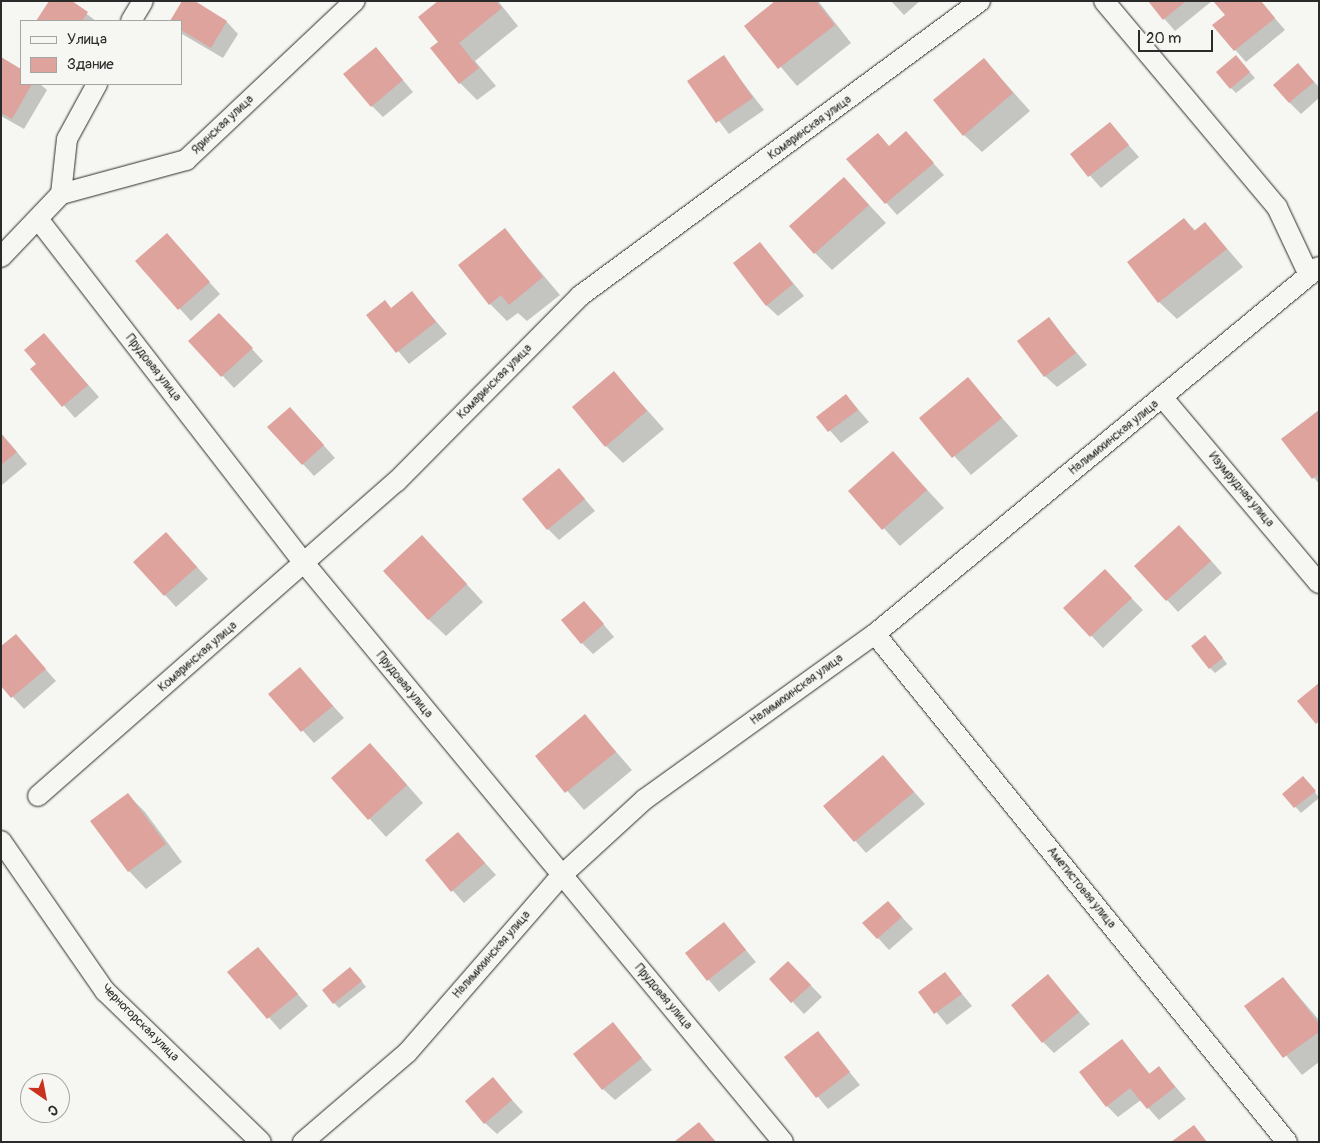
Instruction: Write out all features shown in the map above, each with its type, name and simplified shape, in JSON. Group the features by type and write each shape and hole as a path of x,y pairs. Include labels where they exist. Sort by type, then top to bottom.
{"street":[{"path":"132,20 142,1"},
{"name":"Яринская улица","path":"61,194 186,160 355,1"},
{"name":"Комаринская улица","path":"38,796 305,564 396,482 580,296 980,1"},
{"path":"1104,1 1277,207 1314,271"},
{"path":"1,258 61,194 67,139 96,85"},
{"name":"Прудовая улица","path":"38,219 305,564 561,876 783,1142"},
{"name":"Налимихинская улица","path":"303,1142 407,1053 561,876 644,799 875,634 1163,398 1314,271"},
{"name":"Изумрудная улица","path":"1163,398 1319,582"},
{"name":"Аметистовая улица","path":"875,634 1287,1142"},
{"name":"Черногорская улица","path":"1,842 105,991 261,1142"}],"building":[{"path":"49,1 72,1 88,12 83,20 37,20"},
{"path":"182,1 195,1 227,21 211,48 182,31 182,20 171,20"},
{"path":"438,1 496,1 502,8 459,43 479,68 459,84 430,48 438,42 418,17"},
{"path":"775,1 816,1 835,25 778,69 744,26"},
{"path":"1148,1 1186,1 1163,20"},
{"path":"1213,1 1261,1 1275,18 1234,51 1212,25 1225,15"},
{"path":"376,47 403,80 371,107 343,74"},
{"path":"724,55 753,98 716,123 687,81"},
{"path":"1236,55 1250,72 1230,89 1216,72"},
{"path":"1,57 20,68 20,85 31,85 12,119 1,113"},
{"path":"984,58 1013,93 963,136 933,100"},
{"path":"1298,63 1314,82 1289,103 1273,85"},
{"path":"1110,122 1129,145 1088,177 1070,154"},
{"path":"906,131 934,163 885,204 846,159 878,133 889,146"},
{"path":"844,177 869,205 814,254 789,226"},
{"path":"1184,218 1194,231 1205,222 1227,249 1158,303 1127,262"},
{"path":"505,228 543,277 509,305 501,295 489,305 458,265"},
{"path":"167,233 210,282 178,310 135,261"},
{"path":"760,242 793,284 766,306 733,263"},
{"path":"412,291 436,322 396,353 366,315 385,300 391,308"},
{"path":"219,313 253,348 221,377 188,341"},
{"path":"1049,317 1076,353 1044,377 1017,341"},
{"path":"44,333 88,385 62,407 30,369 36,364 24,350"},
{"path":"614,371 647,411 605,447 572,407"},
{"path":"968,377 1002,418 952,458 919,418"},
{"path":"846,394 858,410 828,432 816,417"},
{"path":"290,407 324,445 302,465 267,427"},
{"path":"1319,410 1319,474 1312,479 1281,439"},
{"path":"1,434 17,452 1,465"},
{"path":"893,451 927,490 882,530 848,491"},
{"path":"559,468 585,499 547,530 522,499"},
{"path":"1179,525 1211,561 1166,601 1134,566"},
{"path":"166,532 197,567 164,596 133,562"},
{"path":"422,535 467,584 428,620 383,571"},
{"path":"1105,569 1132,598 1090,637 1063,608"},
{"path":"584,601 604,624 581,644 561,620"},
{"path":"16,634 46,669 11,698 1,686 1,646"},
{"path":"1205,635 1223,658 1209,669 1191,646"},
{"path":"300,667 333,706 301,732 268,694"},
{"path":"1319,683 1319,721 1316,724 1297,701"},
{"path":"585,714 616,752 565,793 535,756"},
{"path":"370,743 407,785 368,820 331,778"},
{"path":"883,755 914,792 854,842 823,806"},
{"path":"1303,776 1316,791 1294,808 1282,794"},
{"path":"128,793 166,844 128,872 90,821"},
{"path":"458,832 485,863 451,892 425,860"},
{"path":"888,901 902,917 877,939 862,923"},
{"path":"724,922 746,950 707,981 685,953"},
{"path":"258,947 298,994 267,1019 227,972"},
{"path":"788,961 811,985 791,1003 769,979"},
{"path":"350,967 362,981 333,1004 322,990"},
{"path":"945,972 962,994 934,1014 918,992"},
{"path":"1048,974 1079,1012 1042,1043 1011,1005"},
{"path":"1283,977 1319,1024 1319,1032 1283,1058 1244,1006"},
{"path":"613,1022 642,1058 602,1090 573,1054"},
{"path":"818,1031 850,1072 816,1098 784,1057"},
{"path":"1122,1039 1149,1074 1159,1066 1175,1087 1147,1109 1130,1088 1106,1107 1079,1072"},
{"path":"493,1077 512,1100 484,1124 465,1101"},
{"path":"699,1122 716,1142 674,1142"},
{"path":"1194,1125 1207,1142 1171,1142"}]}
